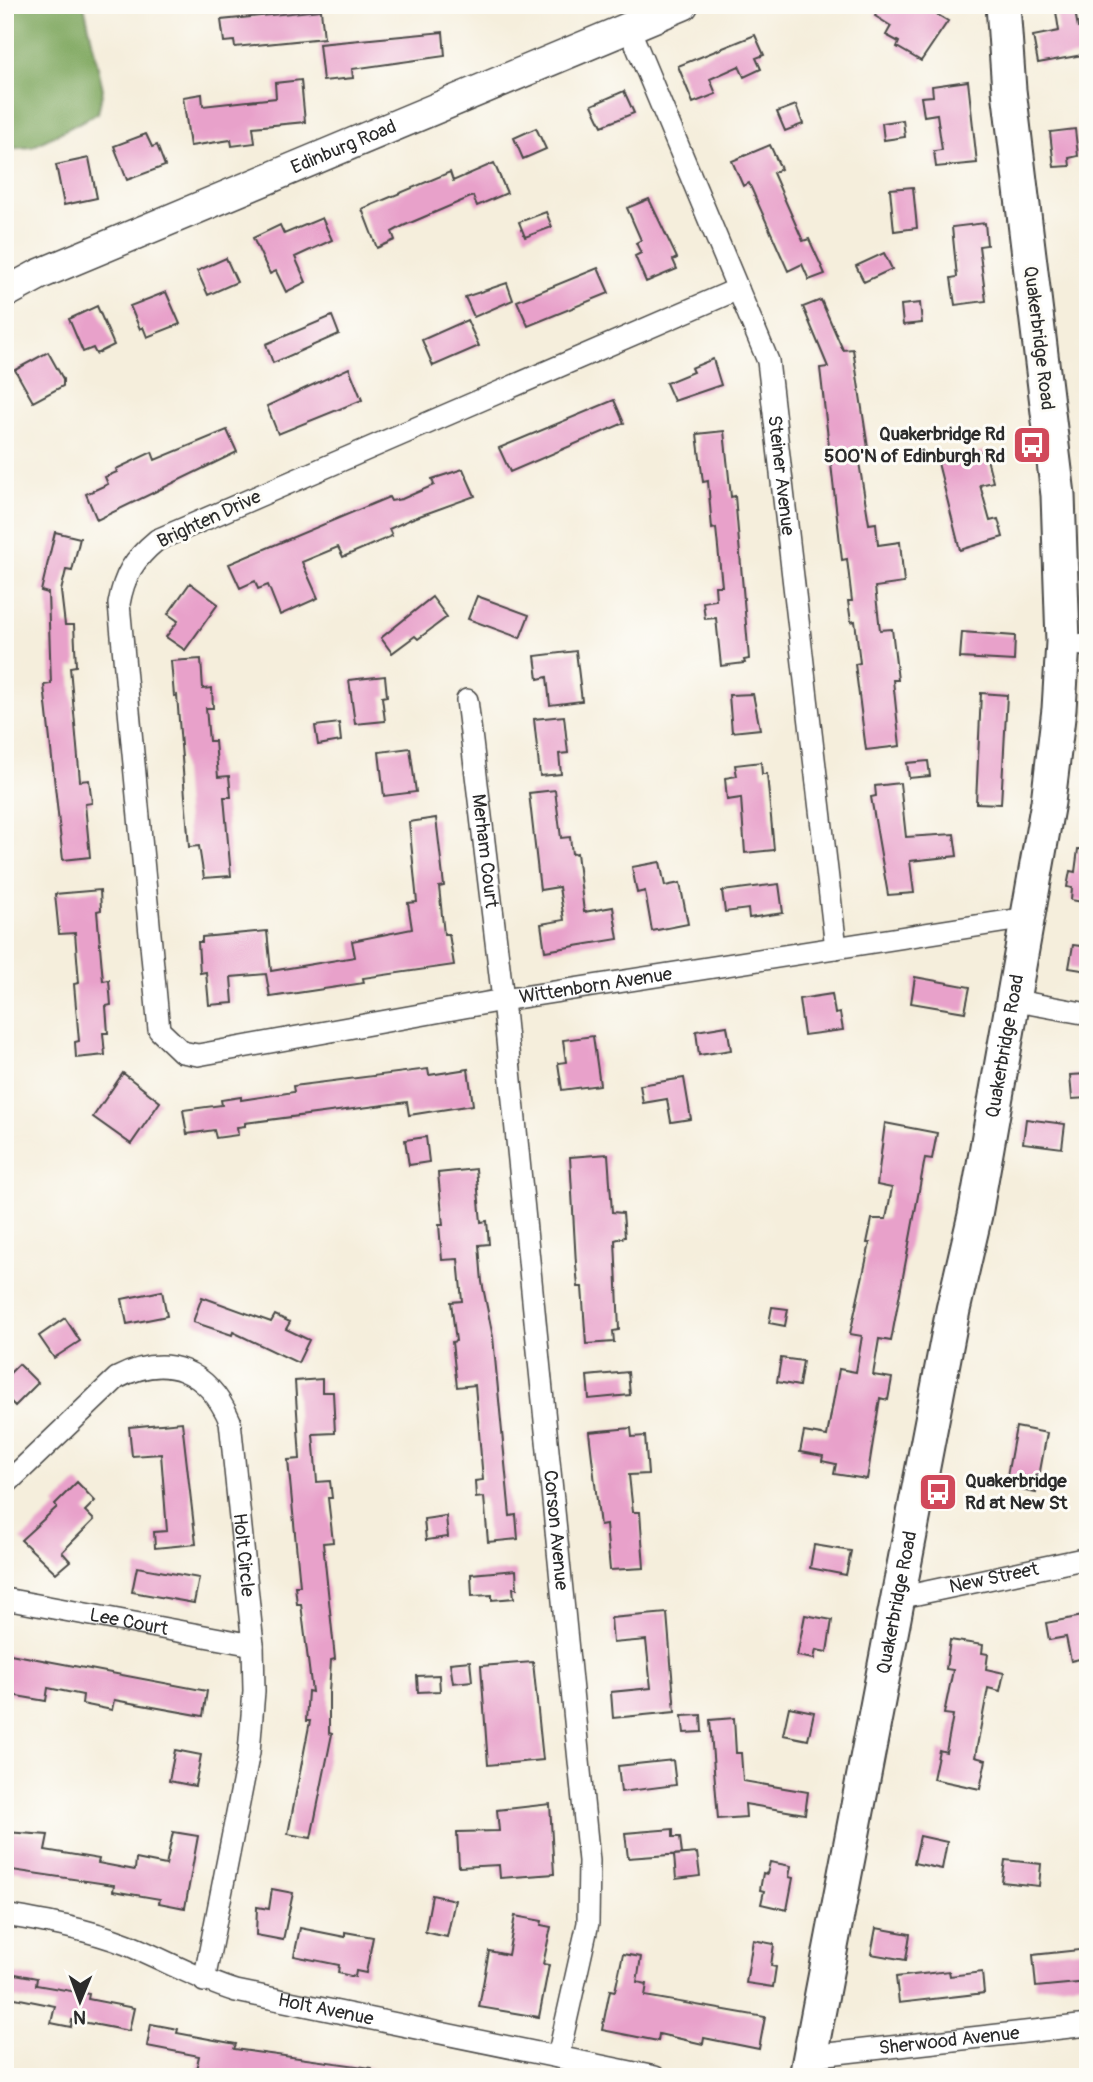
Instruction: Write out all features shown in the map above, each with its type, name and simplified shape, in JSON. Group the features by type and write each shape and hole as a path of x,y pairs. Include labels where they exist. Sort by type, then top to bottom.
{"main road":[{"name":"Edinburg Road","path":"5,293 40,274 683,5"},
{"name":"Quakerbridge Road","path":"808,2066 953,1310 975,1215 1048,802 1059,709 1075,644 1012,116 1003,5"}],"street":[{"name":"Steiner Avenue","path":"629,28 768,360 836,948"},
{"name":"Brighten Drive","path":"170,1043 159,1030 157,1016 119,604 123,580 136,558 157,541 738,289"},
{"name":"Merham Court","path":"467,700 503,1000"},
{"name":"Wittenborn Avenue","path":"170,1043 182,1052 198,1055 503,1000 1027,918"},
{"name":"Corson Avenue","path":"503,1000 590,1889 588,1923 558,2057"},
{"path":"1011,1000 1088,1014"},
{"name":"Holt Circle","path":"5,1485 117,1378 152,1366 172,1367 190,1373 208,1385 221,1401 230,1420 253,1645 254,1691 249,1752 204,1981"},
{"name":"New Street","path":"898,1598 1088,1558"},
{"name":"Lee Court","path":"5,1599 253,1645"},
{"name":"Holt Avenue","path":"5,1915 80,1929 126,1944 204,1981 236,1991 656,2077"},
{"name":"Sherwood Avenue","path":"808,2066 1088,2025"}],"green space":[{"path":"5,5 84,5 103,89 98,113 32,147 5,149 5,59 10,55 9,37 5,33"}],"building":[{"path":"881,5 921,5 948,21 921,61 897,47 899,42 886,35 891,26 875,16"},
{"path":"1055,5 1074,5 1078,28 1084,26 1088,54 1038,63 1033,36 1059,31"},
{"path":"321,10 324,38 235,47 234,41 224,42 221,20"},
{"path":"443,32 445,56 352,69 353,78 323,81 319,44"},
{"path":"755,35 764,55 756,58 761,69 744,77 739,66 710,79 716,94 693,103 678,66"},
{"path":"301,80 305,122 253,127 255,143 232,146 231,140 190,146 183,97 202,94 203,106 276,98 275,83"},
{"path":"968,81 977,163 936,167 934,151 942,150 937,114 924,116 921,97 933,96 932,86"},
{"path":"624,91 634,113 602,126 592,105"},
{"path":"796,105 803,124 785,131 777,112"},
{"path":"903,120 905,137 884,140 882,123"},
{"path":"536,128 546,149 523,159 514,138"},
{"path":"1075,129 1078,156 1069,158 1070,166 1054,167 1050,132"},
{"path":"146,134 152,147 157,145 165,166 127,180 114,146"},
{"path":"770,145 781,169 773,173 803,241 809,239 825,274 809,280 802,264 788,271 749,183 743,186 732,161"},
{"path":"89,158 97,198 64,205 56,165"},
{"path":"494,163 507,193 477,206 473,196 403,226 392,232 395,240 377,248 362,209 450,172 453,181"},
{"path":"913,187 917,228 894,231 890,189"},
{"path":"649,199 677,258 673,260 677,269 646,282 635,256 641,253 636,243 641,240 627,208"},
{"path":"546,212 552,227 525,237 519,222"},
{"path":"322,218 332,240 295,257 306,282 286,292 276,271 270,274 253,238 280,225 284,234"},
{"path":"985,223 987,245 979,246 986,301 955,305 951,278 957,277 952,227"},
{"path":"884,253 892,269 864,282 856,266"},
{"path":"226,258 237,282 208,295 197,271"},
{"path":"598,268 609,293 528,326 517,301"},
{"path":"507,283 513,300 474,317 465,297"},
{"path":"166,292 180,324 147,337 143,327 140,329 130,306"},
{"path":"821,300 843,350 853,349 868,448 857,450 869,524 876,523 878,545 900,542 904,583 875,587 880,630 892,629 898,680 893,680 900,746 866,750 855,664 860,663 855,621 851,622 848,601 852,601 847,559 842,560 820,368 828,367 803,307"},
{"path":"920,303 922,323 903,325 901,305"},
{"path":"97,306 114,345 96,354 93,348 83,352 69,319"},
{"path":"332,316 339,334 273,363 266,344"},
{"path":"467,320 479,346 433,366 422,340"},
{"path":"48,352 63,379 63,386 33,402 15,370"},
{"path":"713,359 721,385 674,401 666,383 693,372 691,368"},
{"path":"349,368 362,400 278,434 267,406"},
{"path":"614,400 624,423 510,472 499,448"},
{"path":"227,430 237,452 97,520 86,494 108,484 105,477 117,472 116,469 152,452 155,460"},
{"path":"724,431 731,497 735,496 749,659 744,660 745,663 721,666 716,618 705,619 703,602 716,600 715,586 722,586 716,528 712,529 708,481 703,482 697,434"},
{"path":"985,451 993,482 980,485 990,521 998,519 1003,537 960,550 938,463"},
{"path":"463,469 475,496 389,529 392,536 343,557 338,547 302,562 318,598 280,615 268,585 258,589 255,581 240,588 229,564 389,497 391,501 402,499 434,485 432,479"},
{"path":"55,532 80,538 72,571 66,570 61,591 65,625 74,625 76,666 70,667 80,781 89,780 92,803 85,804 90,857 63,860 44,685 51,684 48,593 41,591"},
{"path":"190,583 218,604 185,650 166,637 178,621 168,614"},
{"path":"477,596 529,615 520,638 468,619"},
{"path":"432,597 447,617 418,639 415,636 392,653 381,638"},
{"path":"962,632 1015,636 1014,661 960,658"},
{"path":"576,651 582,701 550,705 547,677 538,679 535,656"},
{"path":"201,659 203,689 212,688 213,708 206,708 209,741 215,741 218,777 229,776 231,797 224,797 231,876 204,878 199,846 189,847 177,695 174,696 171,661"},
{"path":"385,676 387,696 382,697 385,721 355,724 349,680"},
{"path":"981,693 1007,695 1001,804 976,803"},
{"path":"753,694 760,729 732,732 729,695"},
{"path":"564,716 568,753 559,754 561,774 540,776 534,719"},
{"path":"339,723 341,741 318,745 315,726"},
{"path":"410,748 416,792 384,796 379,752"},
{"path":"928,761 930,776 909,778 907,763"},
{"path":"761,762 762,774 767,774 774,850 745,853 741,798 727,800 725,778 737,776 735,765"},
{"path":"900,783 906,837 954,834 957,856 910,861 914,893 888,895 871,797 876,796 875,786"},
{"path":"555,790 561,838 570,837 572,854 577,853 584,912 613,907 618,939 545,951 541,924 564,920 559,887 540,890 529,793"},
{"path":"436,818 444,886 439,887 444,934 449,934 454,965 363,978 364,983 270,997 266,974 231,977 233,1003 209,1005 206,972 200,973 198,942 202,942 202,937 267,931 271,971 355,957 352,941 412,929 408,903 417,902 409,822"},
{"path":"1078,849 1088,850 1088,903 1071,900 1072,888 1067,887 1070,871 1075,872"},
{"path":"660,862 665,886 680,883 688,924 652,931 645,891 637,893 632,867"},
{"path":"779,884 783,913 749,918 748,909 725,912 722,891"},
{"path":"100,890 101,910 97,911 103,981 109,980 111,1005 106,1006 108,1033 103,1033 105,1055 76,1058 75,1042 79,1041 74,984 79,983 75,933 59,934 55,894"},
{"path":"1073,945 1088,947 1088,971 1069,968"},
{"path":"915,977 970,987 965,1012 911,1003"},
{"path":"832,994 835,1014 840,1013 843,1030 804,1035 799,999"},
{"path":"727,1026 731,1050 699,1055 696,1031"},
{"path":"593,1036 600,1085 562,1090 558,1063 566,1062 563,1040"},
{"path":"428,1069 429,1075 468,1069 473,1105 409,1115 407,1102 245,1123 245,1126 237,1127 238,1135 216,1138 214,1130 187,1134 183,1110 222,1105 221,1100 241,1097 241,1100 294,1092 293,1086"},
{"path":"123,1073 160,1102 131,1144 93,1117"},
{"path":"1088,1074 1088,1098 1072,1099 1070,1075"},
{"path":"684,1078 691,1119 671,1122 667,1099 643,1103 640,1085"},
{"path":"1026,1119 1065,1124 1062,1148 1023,1143"},
{"path":"885,1123 937,1133 932,1159 925,1158 891,1341 879,1339 873,1375 892,1378 888,1400 880,1398 867,1479 834,1474 836,1464 822,1461 823,1456 800,1452 804,1432 827,1436 839,1369 856,1372 862,1336 850,1334 870,1243 867,1243 872,1219 886,1219 892,1188 877,1185"},
{"path":"426,1137 429,1162 409,1165 405,1140"},
{"path":"608,1154 612,1212 623,1213 625,1237 615,1240 619,1330 613,1331 614,1342 586,1344 582,1287 578,1287 576,1264 570,1157"},
{"path":"476,1169 481,1222 487,1221 489,1244 479,1245 482,1282 493,1337 510,1516 516,1515 518,1539 488,1542 484,1497 476,1498 475,1481 483,1480 475,1385 457,1387 452,1342 456,1341 451,1302 462,1301 458,1259 442,1260 439,1225 443,1225 438,1173"},
{"path":"162,1291 167,1316 127,1324 122,1299"},
{"path":"202,1297 271,1322 275,1315 290,1322 286,1329 309,1340 298,1363 233,1332 232,1335 193,1322"},
{"path":"772,1307 788,1309 785,1326 769,1323"},
{"path":"65,1318 80,1341 54,1358 39,1336"},
{"path":"781,1358 803,1361 799,1386 777,1382"},
{"path":"19,1364 38,1383 15,1406 5,1396 5,1378"},
{"path":"628,1372 630,1395 589,1399 587,1376"},
{"path":"322,1379 322,1392 333,1392 335,1433 313,1434 317,1482 330,1481 332,1498 328,1498 333,1542 323,1543 335,1659 331,1660 329,1693 329,1733 332,1734 311,1838 288,1834 310,1721 306,1721 308,1691 312,1692 301,1604 297,1604 295,1586 300,1586 288,1460 300,1459 295,1381"},
{"path":"182,1422 196,1544 155,1548 154,1532 167,1531 161,1454 132,1456 129,1427"},
{"path":"1016,1427 1047,1433 1036,1493 1005,1487"},
{"path":"631,1428 632,1437 645,1436 648,1474 629,1475 633,1512 640,1512 644,1568 610,1570 606,1525 600,1526 589,1432"},
{"path":"77,1482 95,1501 85,1511 94,1520 62,1552 70,1561 56,1573 21,1540 57,1507 55,1504"},
{"path":"446,1516 448,1537 426,1540 424,1519"},
{"path":"814,1545 851,1551 846,1575 810,1568"},
{"path":"137,1567 199,1578 194,1603 132,1592"},
{"path":"516,1570 517,1588 513,1588 514,1598 492,1600 492,1595 472,1596 471,1574"},
{"path":"667,1613 675,1712 613,1718 611,1692 651,1688 646,1640 613,1643 611,1618"},
{"path":"805,1615 832,1620 827,1652 816,1650 814,1659 797,1656"},
{"path":"1088,1615 1088,1657 1071,1661 1066,1637 1049,1640 1046,1623"},
{"path":"950,1640 983,1645 982,1653 988,1654 986,1669 1004,1673 1000,1691 988,1688 975,1757 986,1760 980,1789 933,1779 939,1750 946,1752 953,1715 944,1714 953,1670 946,1669"},
{"path":"5,1653 207,1691 203,1716 114,1700 112,1710 82,1704 83,1695 48,1688 46,1701 5,1694"},
{"path":"470,1661 472,1681 453,1683 450,1663"},
{"path":"533,1662 543,1760 488,1765 481,1666"},
{"path":"439,1675 440,1691 418,1692 417,1676"},
{"path":"789,1707 814,1712 808,1740 783,1735"},
{"path":"701,1715 702,1732 684,1733 682,1716"},
{"path":"734,1718 736,1753 741,1753 743,1781 808,1792 805,1814 745,1804 746,1817 718,1819 710,1720"},
{"path":"175,1750 201,1755 195,1786 169,1781"},
{"path":"673,1760 676,1785 621,1792 618,1766"},
{"path":"550,1804 554,1874 500,1878 499,1865 459,1867 457,1832 499,1831 497,1810"},
{"path":"673,1829 673,1837 680,1837 682,1854 628,1858 625,1833"},
{"path":"5,1832 48,1835 45,1850 99,1859 98,1863 135,1870 136,1859 166,1865 173,1832 198,1836 185,1908 159,1903 160,1899 113,1891 114,1885 5,1869"},
{"path":"920,1836 947,1842 942,1869 914,1863"},
{"path":"697,1853 700,1876 676,1879 674,1855"},
{"path":"1005,1860 1041,1864 1039,1886 1002,1882"},
{"path":"770,1862 791,1866 789,1877 793,1878 787,1910 761,1904 764,1891 760,1890 763,1873 767,1874"},
{"path":"272,1889 293,1893 283,1940 256,1935 257,1907 269,1909"},
{"path":"432,1895 455,1900 447,1937 425,1932"},
{"path":"515,1916 542,1921 541,1925 551,1927 543,1964 549,1965 539,2017 479,2007 489,1951 508,1955"},
{"path":"300,1928 345,1937 345,1932 373,1937 366,1973 356,1971 355,1977 338,1973 339,1965 294,1956"},
{"path":"876,1928 910,1934 906,1960 871,1954"},
{"path":"753,1940 774,1944 771,1966 776,1967 773,1987 746,1983"},
{"path":"1088,1949 1088,1982 1036,1987 1033,1955"},
{"path":"623,1954 641,1957 637,1982 647,1984 645,1996 765,2017 759,2049 704,2038 703,2044 659,2034 658,2041 602,2030 610,1990 615,1991"},
{"path":"949,1971 950,1976 982,1972 984,1993 899,2003 896,1977"},
{"path":"10,1973 37,1978 36,1985 89,1994 88,1999 134,2008 129,2031 72,2020 71,2027 51,2023 55,2006 5,1996"},
{"path":"151,2024 178,2029 177,2033 236,2044 234,2049 372,2068 371,2077 232,2077 196,2070 199,2056 147,2046"}],"place":[{"name":"Quakerbridge Rd 500'N of Edinburgh Rd","path":"1032,445"},
{"name":"Quakerbridge Rd at New St","path":"938,1492"}]}
